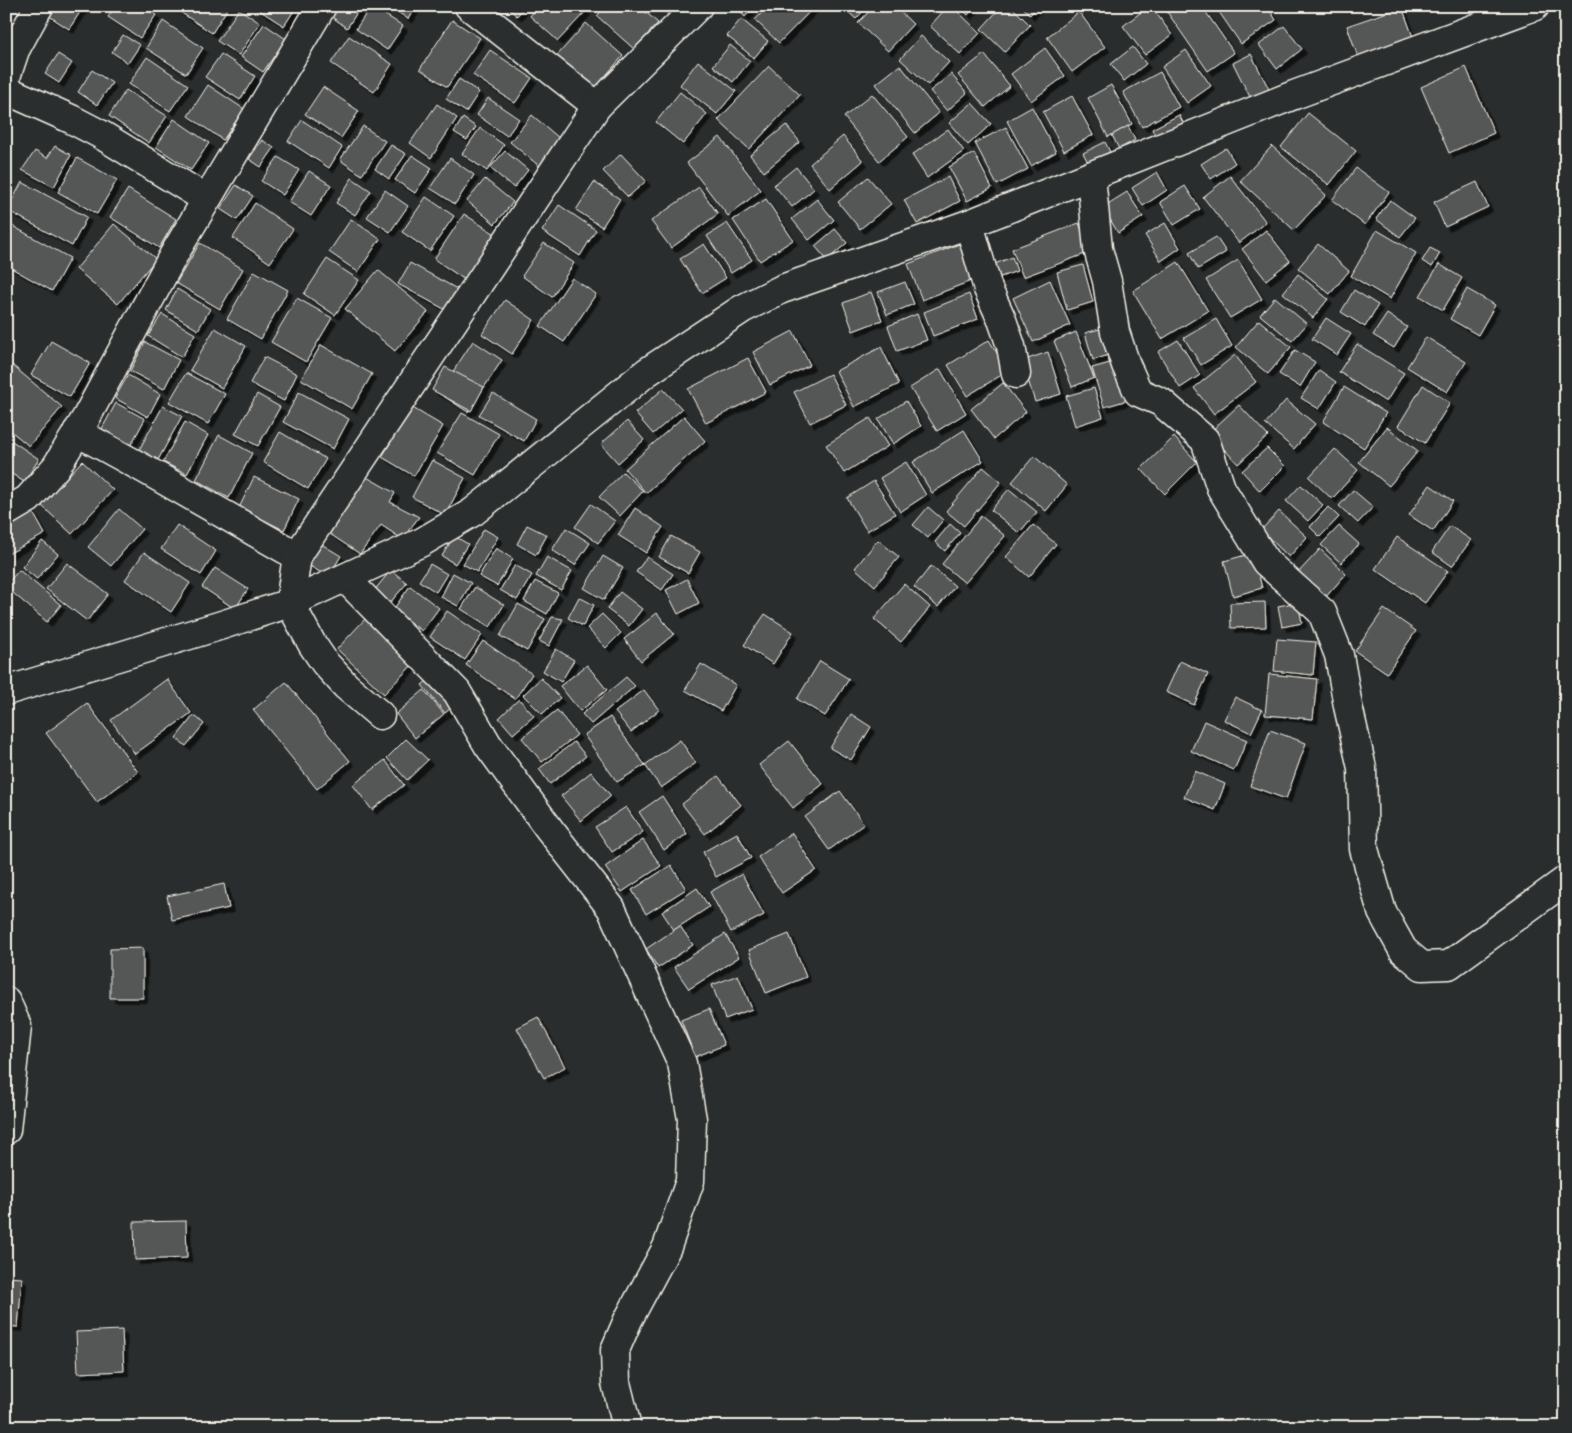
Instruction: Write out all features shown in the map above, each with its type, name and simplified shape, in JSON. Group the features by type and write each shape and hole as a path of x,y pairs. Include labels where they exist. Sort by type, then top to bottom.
{"street":[{"path":"6,77 16,50 39,6"},
{"path":"6,512 28,499 56,467 173,256 322,6"},
{"path":"469,6 597,106"},
{"path":"380,715 346,686 325,663 312,644 290,603 297,556 597,106 698,6"},
{"path":"6,691 290,603 422,542 473,512 647,372 742,309 782,288 969,224 1294,95 1535,6"},
{"path":"6,90 100,134 206,199"},
{"path":"1091,176 1098,249 1107,281 1115,332 1126,365 1138,392 1161,402 1206,440 1221,488 1266,562 1322,612 1339,655 1362,768 1364,849 1382,912 1403,950 1422,966 1449,965 1566,880"},
{"path":"969,224 988,289 1011,346 1016,374"},
{"path":"77,432 148,470 297,556"},
{"path":"345,578 457,692 488,745 550,830 611,908 682,1063 692,1119 690,1182 667,1247 628,1320 615,1350 616,1383 627,1427"},
{"path":"6,1001 17,1026 6,1130"}],"building":[{"path":"47,6 84,6 69,29 43,12"},
{"path":"115,6 142,6 156,15 140,38 108,17"},
{"path":"171,6 229,6 212,33"},
{"path":"257,6 297,6 284,26 256,8"},
{"path":"339,6 361,6 347,28 332,17"},
{"path":"371,6 403,26 387,50 356,29"},
{"path":"389,6 416,6 408,19"},
{"path":"506,6 525,6 517,16"},
{"path":"539,6 581,6 586,11 558,41 530,16"},
{"path":"606,6 639,6 658,23 634,49 597,16"},
{"path":"659,6 683,6 672,18"},
{"path":"735,6 755,6 745,17"},
{"path":"768,6 815,6 779,43 755,20"},
{"path":"842,6 868,6 856,19"},
{"path":"874,6 894,6 913,24 888,51 858,23"},
{"path":"948,6 952,6 980,33 960,54 930,26"},
{"path":"959,6 976,6 968,15"},
{"path":"1002,6 1011,6 1030,25 1005,52 981,29"},
{"path":"1021,6 1038,6 1030,15"},
{"path":"1151,6 1172,35 1145,55 1123,26"},
{"path":"1163,6 1206,6 1203,8 1234,53 1208,71"},
{"path":"1215,6 1267,6 1276,20 1241,44"},
{"path":"1402,7 1413,37 1358,57 1347,26"},
{"path":"239,9 260,23 239,55 217,41"},
{"path":"1079,12 1105,47 1072,72 1047,37"},
{"path":"741,19 768,41 754,58 727,36"},
{"path":"452,20 480,38 447,87 420,69"},
{"path":"163,21 203,48 186,74 146,48"},
{"path":"586,23 623,56 592,91 555,58"},
{"path":"264,24 286,39 263,72 241,57"},
{"path":"1284,26 1302,49 1277,69 1259,45"},
{"path":"123,35 140,45 128,63 112,52"},
{"path":"349,36 392,64 374,92 331,63"},
{"path":"921,36 949,62 928,85 900,59"},
{"path":"730,45 750,61 733,82 713,66"},
{"path":"1133,47 1146,64 1124,81 1111,64"},
{"path":"1045,48 1065,76 1031,101 1011,74"},
{"path":"490,50 532,78 515,103 473,75"},
{"path":"1186,50 1211,86 1187,103 1162,67"},
{"path":"58,54 72,63 59,83 45,74"},
{"path":"221,54 255,76 240,100 205,77"},
{"path":"984,54 1010,86 985,107 958,75"},
{"path":"1251,54 1271,93 1253,103 1233,63"},
{"path":"147,57 188,85 170,111 129,84"},
{"path":"698,61 736,91 717,114 680,85"},
{"path":"900,65 939,113 915,133 876,84"},
{"path":"769,66 800,95 749,149 718,120"},
{"path":"1466,67 1494,133 1449,153 1421,87"},
{"path":"92,70 112,83 97,105 78,92"},
{"path":"1160,72 1179,107 1142,127 1123,92"},
{"path":"951,74 967,93 947,111 930,91"},
{"path":"459,79 479,92 466,112 446,99"},
{"path":"208,85 244,109 223,140 188,116"},
{"path":"1111,85 1132,124 1108,137 1088,98"},
{"path":"323,87 359,111 341,138 305,114"},
{"path":"126,90 167,116 149,143 109,116"},
{"path":"680,92 707,114 683,144 656,122"},
{"path":"872,94 908,137 879,161 844,117"},
{"path":"1072,96 1093,135 1064,151 1043,112"},
{"path":"488,98 519,119 507,136 477,115"},
{"path":"972,103 991,124 968,145 949,123"},
{"path":"437,104 457,118 431,158 410,143"},
{"path":"1032,107 1056,152 1031,166 1007,121"},
{"path":"1308,113 1356,151 1329,185 1281,147"},
{"path":"532,115 566,144 544,170 510,142"},
{"path":"1179,115 1185,126 1158,141 1152,129"},
{"path":"463,118 476,127 467,140 454,132"},
{"path":"174,119 209,143 191,170 156,147"},
{"path":"302,120 342,147 329,168 288,141"},
{"path":"786,125 800,142 764,172 750,155"},
{"path":"363,126 385,141 362,175 340,160"},
{"path":"1128,126 1135,140 1119,149 1112,135"},
{"path":"1006,127 1028,169 997,185 975,143"},
{"path":"480,128 504,145 487,171 462,154"},
{"path":"948,129 964,151 927,178 912,155"},
{"path":"843,136 863,161 830,189 810,164"},
{"path":"720,137 761,190 728,216 687,163"},
{"path":"262,140 274,148 261,167 249,159"},
{"path":"1105,142 1110,152 1089,164 1083,153"},
{"path":"391,145 406,154 389,179 375,169"},
{"path":"55,146 71,155 54,187 22,170 35,151 47,158"},
{"path":"1272,146 1326,195 1294,230 1240,181"},
{"path":"1226,148 1235,163 1211,179 1201,164"},
{"path":"505,151 528,170 514,188 490,168"},
{"path":"974,153 992,188 967,201 949,167"},
{"path":"621,154 646,181 628,197 603,171"},
{"path":"412,155 432,168 415,193 395,180"},
{"path":"278,157 299,170 283,195 261,181"},
{"path":"77,158 117,180 97,214 58,192"},
{"path":"450,158 474,175 455,204 430,188"},
{"path":"796,167 814,189 792,207 774,185"},
{"path":"1356,168 1389,192 1365,225 1332,200"},
{"path":"309,171 331,185 311,216 289,202"},
{"path":"1157,172 1167,190 1143,206 1132,188"},
{"path":"1230,176 1266,222 1239,243 1203,197"},
{"path":"868,177 891,204 860,229 838,202"},
{"path":"948,177 960,201 917,224 904,200"},
{"path":"352,178 371,191 355,215 336,203"},
{"path":"485,179 513,202 495,224 467,201"},
{"path":"22,182 87,217 72,246 7,210"},
{"path":"594,182 620,199 602,227 576,210"},
{"path":"1477,182 1488,207 1445,227 1434,202"},
{"path":"236,185 253,196 237,220 220,209"},
{"path":"1185,186 1200,209 1174,225 1160,202"},
{"path":"699,187 718,214 671,248 651,221"},
{"path":"128,189 176,219 159,248 110,217"},
{"path":"385,190 408,206 390,232 367,217"},
{"path":"1127,192 1143,217 1118,233 1103,207"},
{"path":"426,197 454,216 430,251 402,232"},
{"path":"766,199 793,240 760,261 733,220"},
{"path":"817,199 834,220 809,240 792,219"},
{"path":"1390,200 1415,218 1400,237 1376,219"},
{"path":"255,203 293,229 270,263 233,238"},
{"path":"559,205 596,230 580,256 542,231"},
{"path":"464,214 495,234 465,280 434,259"},
{"path":"351,219 380,239 358,272 329,252"},
{"path":"727,223 752,260 731,273 707,236"},
{"path":"1079,223 1090,252 1023,277 1012,249"},
{"path":"1165,223 1180,248 1161,261 1145,235"},
{"path":"9,224 70,258 52,291 6,265 6,230"},
{"path":"114,224 156,259 118,304 76,269"},
{"path":"835,229 847,243 827,260 815,246"},
{"path":"1266,230 1290,261 1266,280 1242,249"},
{"path":"1377,230 1416,253 1390,299 1351,276"},
{"path":"1216,237 1226,252 1198,269 1189,253"},
{"path":"967,241 981,277 922,300 908,264"},
{"path":"200,243 243,269 220,309 176,283"},
{"path":"544,243 574,263 552,297 522,276"},
{"path":"704,244 726,278 702,293 680,259"},
{"path":"1318,244 1349,271 1330,294 1298,268"},
{"path":"1430,248 1440,253 1432,267 1422,261"},
{"path":"1012,257 1017,271 995,279 990,266"},
{"path":"327,259 359,280 335,315 304,294"},
{"path":"1238,260 1262,299 1230,318 1206,280"},
{"path":"1178,262 1208,311 1162,339 1133,291"},
{"path":"410,263 457,289 446,310 398,284"},
{"path":"1439,264 1462,278 1443,310 1420,296"},
{"path":"1083,265 1093,302 1067,310 1057,272"},
{"path":"378,270 428,312 395,351 345,309"},
{"path":"254,271 288,290 261,339 227,319"},
{"path":"1298,274 1328,299 1313,318 1283,293"},
{"path":"572,278 596,294 564,342 540,326"},
{"path":"1050,280 1070,325 1033,342 1013,298"},
{"path":"905,282 914,304 887,315 878,292"},
{"path":"177,289 210,309 198,330 166,310"},
{"path":"1467,289 1495,305 1478,335 1450,319"},
{"path":"1354,290 1378,305 1365,327 1341,312"},
{"path":"871,292 882,320 853,331 843,303"},
{"path":"969,294 978,319 933,336 924,312"},
{"path":"1275,297 1307,324 1292,341 1260,315"},
{"path":"297,298 332,318 306,362 271,342"},
{"path":"505,300 534,320 512,354 482,334"},
{"path":"162,314 195,334 182,357 148,336"},
{"path":"917,314 927,340 897,351 888,326"},
{"path":"1387,314 1407,327 1394,348 1373,335"},
{"path":"1326,318 1351,334 1337,355 1312,339"},
{"path":"1216,319 1232,346 1201,365 1184,338"},
{"path":"1259,320 1291,347 1268,374 1236,347"},
{"path":"1107,327 1115,353 1093,360 1085,333"},
{"path":"215,328 246,346 222,388 190,370"},
{"path":"793,331 810,365 770,385 753,352"},
{"path":"1076,332 1094,378 1072,387 1054,341"},
{"path":"1426,337 1466,362 1447,392 1407,367"},
{"path":"989,340 1008,371 967,396 948,365"},
{"path":"1178,340 1200,375 1180,388 1158,352"},
{"path":"51,341 90,363 70,397 31,375"},
{"path":"473,341 502,360 468,412 439,393"},
{"path":"145,342 179,360 164,389 130,371"},
{"path":"1357,344 1404,373 1386,402 1339,372"},
{"path":"321,345 372,374 352,409 301,379"},
{"path":"881,347 899,384 854,407 836,371"},
{"path":"1295,350 1315,362 1300,387 1279,374"},
{"path":"1048,352 1061,394 1035,402 1022,361"},
{"path":"1235,355 1256,382 1214,414 1194,388"},
{"path":"264,357 297,374 284,401 250,383"},
{"path":"748,358 766,392 706,423 688,389"},
{"path":"6,360 62,407 29,446 6,427"},
{"path":"1117,361 1128,400 1104,407 1092,368"},
{"path":"445,367 484,387 471,411 432,390"},
{"path":"940,369 966,413 937,431 910,388"},
{"path":"1319,370 1336,382 1319,409 1301,398"},
{"path":"186,373 225,394 208,424 169,402"},
{"path":"830,374 846,405 810,423 794,392"},
{"path":"128,375 160,394 148,417 115,398"},
{"path":"1003,383 1026,412 994,439 971,409"},
{"path":"1423,385 1450,403 1425,443 1398,426"},
{"path":"1344,387 1386,413 1364,448 1323,422"},
{"path":"1094,388 1103,417 1075,426 1066,396"},
{"path":"663,389 682,409 653,434 635,413"},
{"path":"299,392 349,419 333,449 283,422"},
{"path":"493,393 536,419 524,441 479,415"},
{"path":"257,394 280,407 258,446 235,434"},
{"path":"1286,400 1315,424 1294,449 1265,424"},
{"path":"906,401 921,426 893,444 878,419"},
{"path":"116,403 145,419 128,450 99,434"},
{"path":"1239,405 1268,436 1238,464 1209,433"},
{"path":"163,406 182,416 158,460 139,450"},
{"path":"411,407 443,426 414,476 382,457"},
{"path":"462,413 499,434 475,475 437,453"},
{"path":"684,416 705,441 646,493 625,469"},
{"path":"870,418 888,446 844,473 826,445"},
{"path":"627,421 644,440 618,463 601,444"},
{"path":"185,422 208,435 187,474 163,462"},
{"path":"1387,427 1418,451 1389,486 1359,462"},
{"path":"964,430 983,461 932,493 913,462"},
{"path":"280,432 326,459 308,489 263,462"},
{"path":"219,435 252,453 229,498 196,480"},
{"path":"6,437 39,459 24,482 6,470"},
{"path":"1174,437 1197,462 1165,494 1141,469"},
{"path":"1267,448 1285,466 1260,491 1242,471"},
{"path":"1335,449 1358,470 1332,499 1309,477"},
{"path":"1034,456 1067,485 1046,511 1012,482"},
{"path":"432,460 465,478 445,515 412,497"},
{"path":"82,461 113,490 72,534 41,505"},
{"path":"906,462 926,495 900,512 880,478"},
{"path":"983,467 1001,482 964,526 946,511"},
{"path":"623,472 643,491 620,516 599,497"},
{"path":"363,475 395,493 390,502 419,517 402,539 381,525 360,554 327,532"},
{"path":"254,477 299,499 284,530 239,508"},
{"path":"874,481 895,514 867,531 847,498"},
{"path":"1301,485 1323,505 1308,521 1286,501"},
{"path":"1430,485 1453,501 1433,531 1409,515"},
{"path":"1009,489 1037,512 1019,533 991,510"},
{"path":"1353,490 1373,507 1358,523 1339,506"},
{"path":"591,504 615,521 598,543 575,527"},
{"path":"928,507 943,520 928,538 913,525"},
{"path":"1328,507 1339,517 1320,537 1310,527"},
{"path":"635,508 663,527 646,553 618,535"},
{"path":"31,509 45,534 6,555 6,522"},
{"path":"119,509 142,529 111,566 88,547"},
{"path":"1279,511 1307,537 1289,557 1261,530"},
{"path":"981,516 1005,536 965,583 942,564"},
{"path":"950,524 960,533 945,551 935,542"},
{"path":"177,525 216,551 201,575 161,549"},
{"path":"527,525 547,535 536,555 517,544"},
{"path":"1033,525 1056,544 1029,577 1006,557"},
{"path":"1339,526 1359,544 1341,563 1321,545"},
{"path":"1450,526 1471,540 1452,566 1432,552"},
{"path":"566,528 590,543 575,565 552,550"},
{"path":"484,529 498,537 477,572 463,564"},
{"path":"454,536 468,544 455,564 442,556"},
{"path":"671,536 700,552 688,573 659,557"},
{"path":"1397,537 1448,571 1425,603 1375,569"},
{"path":"878,540 899,557 875,586 855,568"},
{"path":"42,541 58,554 37,579 22,567"},
{"path":"318,542 341,556 328,577 305,563"},
{"path":"496,548 513,559 497,586 479,576"},
{"path":"1320,549 1346,574 1323,600 1296,575"},
{"path":"144,552 190,583 171,612 125,580"},
{"path":"1253,553 1262,588 1233,596 1224,561"},
{"path":"603,556 623,568 604,600 584,588"},
{"path":"547,557 572,571 561,590 536,576"},
{"path":"647,557 673,574 662,590 636,572"},
{"path":"67,563 108,594 87,621 46,589"},
{"path":"430,564 447,574 436,592 419,581"},
{"path":"515,565 532,575 517,600 500,590"},
{"path":"931,566 955,586 938,607 914,587"},
{"path":"215,568 248,589 235,609 202,587"},
{"path":"19,570 61,605 47,622 6,587"},
{"path":"391,570 407,583 388,605 373,592"},
{"path":"453,573 471,583 458,606 441,597"},
{"path":"687,579 699,603 678,614 666,590"},
{"path":"535,581 558,593 547,614 524,601"},
{"path":"904,584 930,607 901,642 874,619"},
{"path":"410,586 439,608 422,631 393,610"},
{"path":"475,587 504,605 490,627 461,609"},
{"path":"620,592 642,609 629,626 607,609"},
{"path":"579,597 594,605 583,626 568,618"},
{"path":"1265,602 1266,627 1231,628 1230,603"},
{"path":"1298,602 1302,623 1282,627 1278,606"},
{"path":"518,604 545,619 527,651 500,636"},
{"path":"1384,609 1416,631 1387,673 1355,651"},
{"path":"447,611 482,635 465,660 430,637"},
{"path":"657,613 674,634 641,661 624,639"},
{"path":"602,614 621,633 606,648 587,628"},
{"path":"765,614 793,632 773,664 744,645"},
{"path":"552,617 563,619 549,646 539,641"},
{"path":"366,618 414,663 384,694 337,649"},
{"path":"1277,639 1316,642 1313,675 1274,671"},
{"path":"483,641 532,674 515,699 466,665"},
{"path":"556,649 574,660 561,682 543,671"},
{"path":"820,661 849,679 825,716 797,699"},
{"path":"1180,661 1208,674 1194,705 1166,692"},
{"path":"701,664 736,685 721,711 685,690"},
{"path":"587,665 607,690 580,711 560,686"},
{"path":"1269,674 1317,679 1313,719 1265,715"},
{"path":"434,675 458,702 445,713 422,685"},
{"path":"626,677 635,686 591,724 582,714"},
{"path":"541,678 560,698 542,714 523,695"},
{"path":"167,679 191,713 135,754 111,720"},
{"path":"286,682 350,761 317,789 253,710"},
{"path":"424,690 444,714 415,738 396,714"},
{"path":"644,690 659,710 631,732 615,712"},
{"path":"1235,697 1262,710 1251,733 1224,720"},
{"path":"519,699 534,716 513,734 499,718"},
{"path":"87,703 138,772 97,802 46,733"},
{"path":"557,710 577,735 542,762 522,738"},
{"path":"851,714 871,727 851,760 830,748"},
{"path":"194,715 204,724 186,746 176,738"},
{"path":"610,717 645,765 617,782 584,735"},
{"path":"1204,721 1247,740 1234,770 1191,751"},
{"path":"1270,730 1306,743 1286,799 1250,786"},
{"path":"406,739 428,760 407,780 387,758"},
{"path":"680,740 696,763 661,788 645,765"},
{"path":"789,741 823,784 793,808 759,765"},
{"path":"574,742 586,756 550,784 539,769"},
{"path":"385,760 404,785 372,810 353,785"},
{"path":"1195,771 1225,784 1215,810 1184,797"},
{"path":"591,772 611,796 581,821 561,796"},
{"path":"718,776 741,805 705,834 682,804"},
{"path":"840,791 864,824 829,850 805,817"},
{"path":"662,796 687,834 664,850 639,812"},
{"path":"626,807 643,832 612,852 595,827"},
{"path":"737,833 751,858 716,877 703,852"},
{"path":"792,833 816,870 782,893 758,857"},
{"path":"643,840 661,866 622,892 605,867"},
{"path":"671,865 686,889 646,914 632,890"},
{"path":"742,874 764,915 731,932 710,892"},
{"path":"224,884 229,908 172,920 167,896"},
{"path":"697,888 709,907 674,930 662,912"},
{"path":"680,926 693,945 658,968 646,949"},
{"path":"725,934 739,957 689,989 674,967"},
{"path":"789,934 806,977 766,993 749,950"},
{"path":"143,948 143,998 110,998 110,949"},
{"path":"738,975 752,1009 725,1019 712,985"},
{"path":"709,1009 724,1045 695,1057 681,1020"},
{"path":"538,1017 565,1067 544,1078 517,1028"},
{"path":"186,1221 187,1258 135,1260 134,1222"},
{"path":"6,1277 22,1278 18,1327 6,1326"},
{"path":"122,1330 124,1371 78,1373 76,1332"}]}
